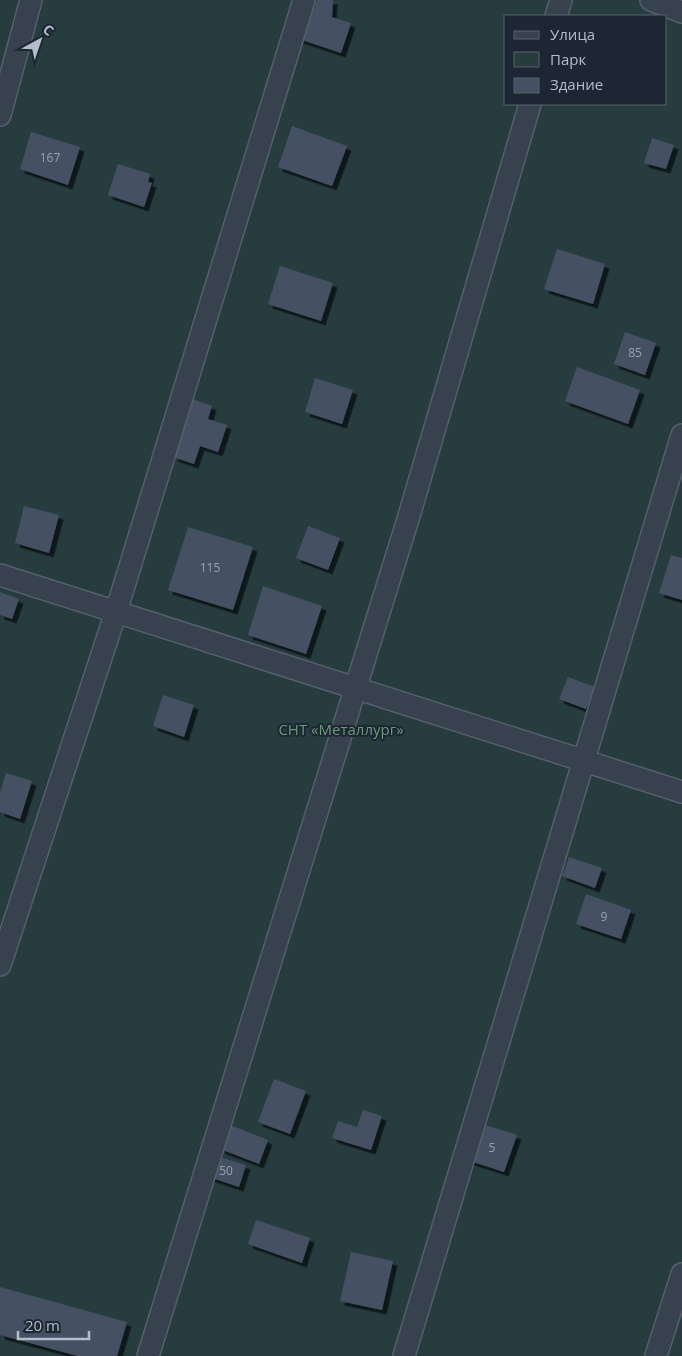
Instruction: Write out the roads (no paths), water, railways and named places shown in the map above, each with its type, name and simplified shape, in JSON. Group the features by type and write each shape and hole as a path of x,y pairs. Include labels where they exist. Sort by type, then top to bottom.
{"street":[{"path":"0,115 31,0"},
{"path":"0,965 116,612 304,0"},
{"path":"556,15 561,0"},
{"path":"651,0 682,12"},
{"path":"148,1356 409,516 530,105"},
{"path":"404,1356 682,435"},
{"path":"0,575 682,792"},
{"path":"656,1356 682,1274"}],"park label":[{"name":"СНТ «Металлург»","path":"341,730"}]}
